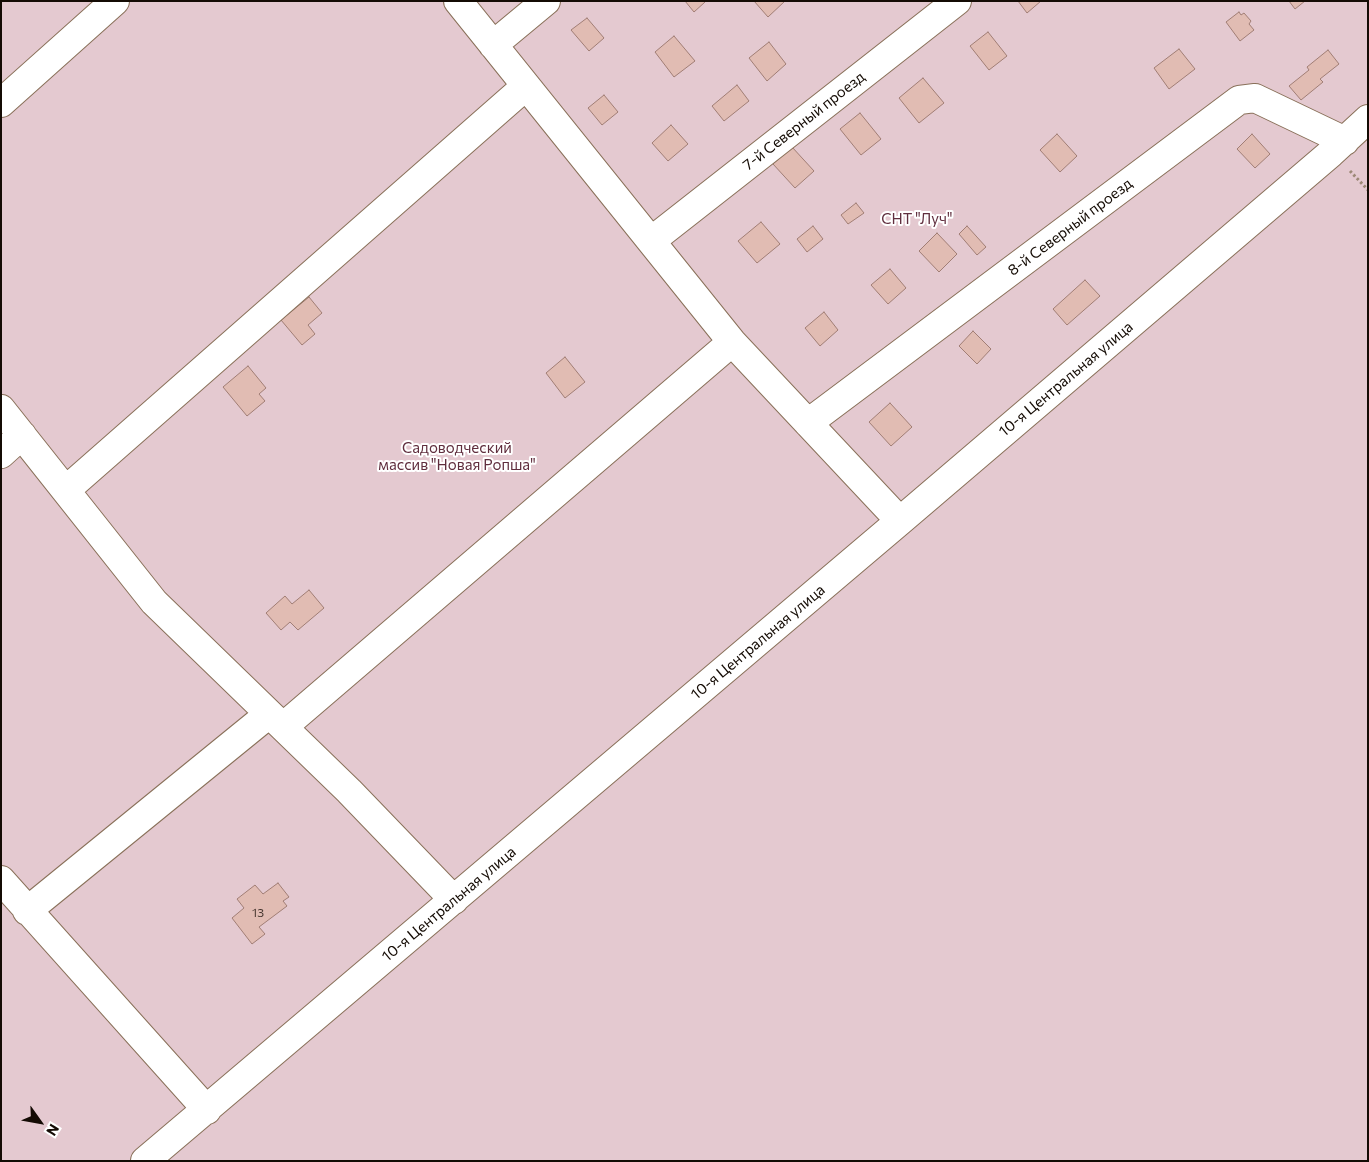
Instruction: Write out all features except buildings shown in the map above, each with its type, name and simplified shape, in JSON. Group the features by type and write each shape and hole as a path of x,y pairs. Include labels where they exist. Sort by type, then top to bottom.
{"street":[{"path":"1,103 115,1"},
{"path":"458,1 732,342 900,521"},
{"path":"493,45 546,1"},
{"name":"7-й Северный проезд","path":"651,241 957,1"},
{"path":"66,490 526,86"},
{"name":"8-й Северный проезд","path":"808,422 1239,100 1255,98 1345,141"},
{"name":"10-я Центральная улица","path":"145,1161 900,521 1345,141 1368,119"},
{"path":"207,1110 12,900 276,720 732,342"},
{"path":"1,409 154,602 276,720 454,900"},
{"path":"1,454 22,435"}],"green space":[{"name":"Садоводческий массив \"Новая Ропша\"","path":"1,1 1368,1 1368,1161 1,1161"}],"park label":[{"name":"СНТ \"Луч\"","path":"917,219"}]}
